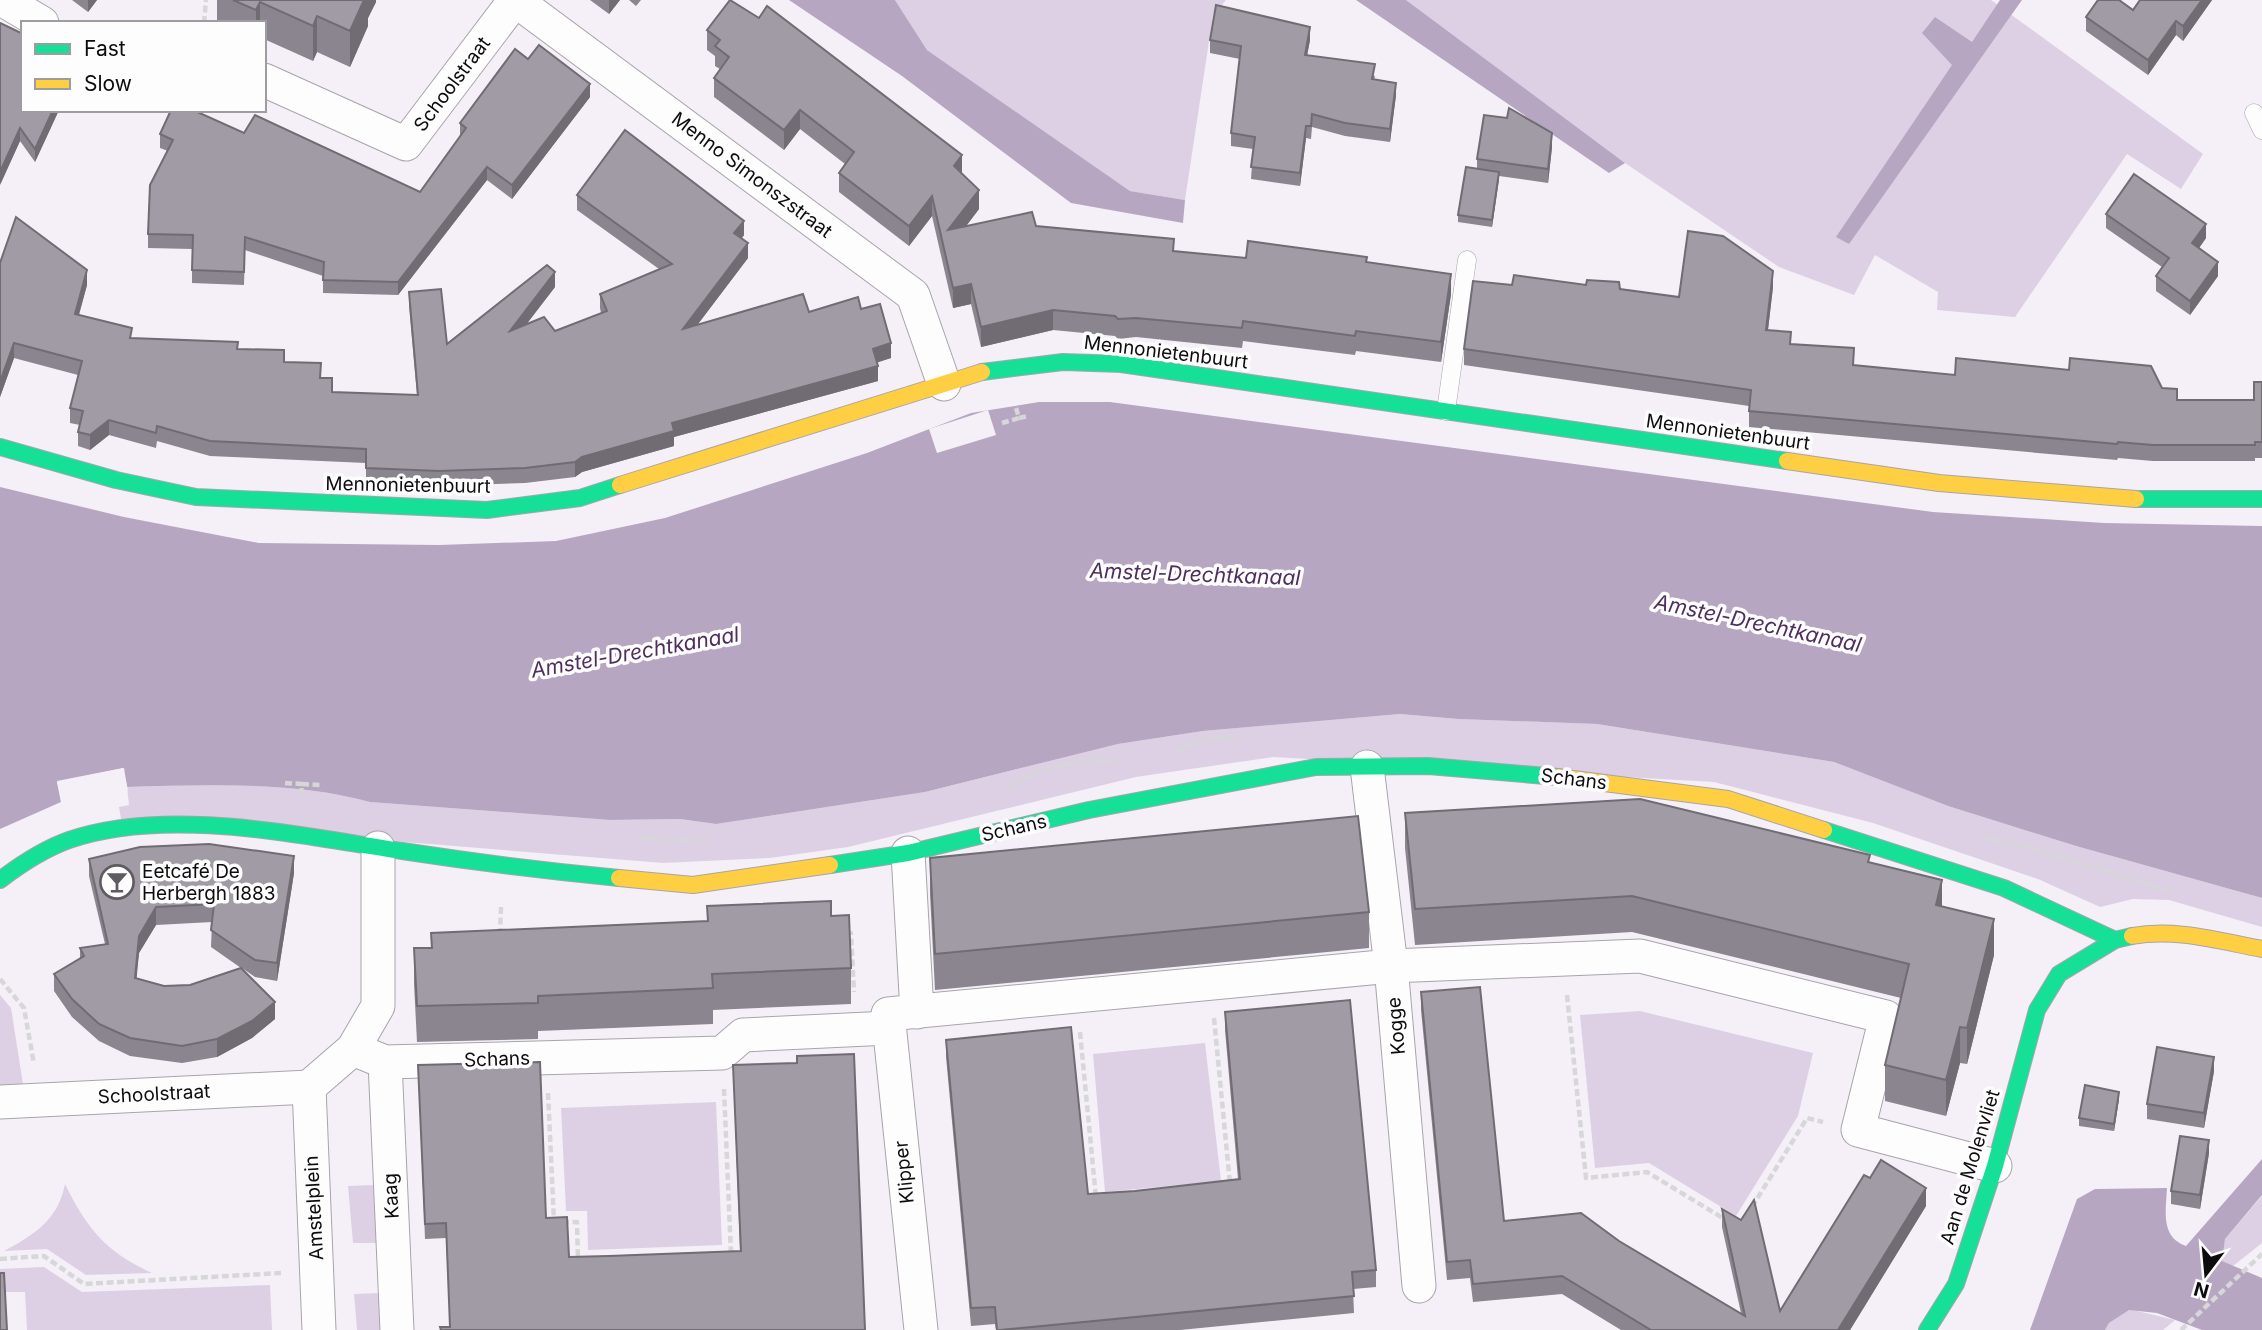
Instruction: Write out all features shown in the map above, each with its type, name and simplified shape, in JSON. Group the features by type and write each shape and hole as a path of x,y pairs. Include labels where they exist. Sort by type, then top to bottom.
{"street":[{"path":"3,0 39,21"},
{"name":"Schoolstraat","path":"266,81 406,144 515,0"},
{"name":"Menno Simonszstraat","path":"515,0 913,295 944,384"},
{"name":"Mennonietenbuurt","path":"0,447 116,480 196,497 487,510 580,498 978,373 1063,362 1121,365 1939,483 2023,492 2196,500 2262,499"},
{"name":"Schans","path":"0,880 27,860 70,840 133,828 240,827 502,866 693,885 908,853 1089,810 1316,767 1428,766 1547,776 1728,799 2004,888 2115,940"},
{"name":"Kogge","path":"1367,767 1391,966 1419,1286"},
{"path":"309,1087 353,1049 378,1006 378,848"},
{"path":"898,1018 908,853"},
{"path":"2115,940 2154,932 2190,934 2262,949"},
{"name":"Aan de Molenvliet","path":"1927,1330 1956,1284 1995,1166 2037,1010 2059,974 2115,940"},
{"path":"722,1053 743,1035 856,1030 898,1018 1076,997 1391,966 1640,956 1886,1017 1858,1130 1995,1166"},
{"name":"Klipper","path":"898,1018 921,1330"},
{"name":"Schans","path":"353,1049 385,1062 722,1053"},
{"name":"Kaag","path":"385,1062 397,1330"},
{"name":"Schoolstraat","path":"0,1102 309,1087"},
{"name":"Amstelplein","path":"309,1087 320,1330"}],"lane":[{"path":"1446,411 1467,260"}],"path":[{"path":"204,21 206,0"},
{"path":"1002,423 1019,418"},
{"path":"285,783 320,785"},
{"path":"301,795 302,784"},
{"path":"500,947 502,866"},
{"path":"838,933 851,933 856,1030"},
{"path":"1564,959 1586,1178 1647,1172 1727,1221"},
{"path":"0,979 24,1008 41,1100"},
{"path":"1210,984 1231,1189"},
{"path":"1076,997 1096,1203"},
{"path":"717,1257 731,1256 722,1053"},
{"path":"547,1057 554,1222 577,1222 578,1262 592,1262"},
{"path":"1745,1217 1807,1118 1858,1130"},
{"path":"2181,1330 2262,1254"},
{"path":"0,1259 44,1256 84,1284 317,1271"}],"shaded area":[{"path":"895,0 1226,0 1213,15 1185,200 1130,191 927,50"},
{"path":"1406,0 1991,0 2203,154 2181,189 2127,154 2015,317 1937,310 1938,292 1875,255 1854,295 1779,267 1625,163"},
{"path":"1400,714 1597,724 1834,762 1948,806 2076,846 2262,898 2262,927 2169,900 2133,899 2100,907 2038,879 1873,823 1714,782 1273,757 1136,777 848,847 770,858 663,863 121,819 119,807 129,805 127,787 250,786 311,791 370,802 610,820 680,819 716,824 925,792 1118,744 1203,731"},
{"path":"0,995 11,1008 23,1084 0,1085"},
{"path":"1640,1011 1813,1053 1798,1116 1736,1216 1649,1163 1595,1168 1580,1015"},
{"path":"1205,1043 1221,1181 1105,1192 1093,1054"},
{"path":"716,1102 722,1245 588,1250 587,1211 566,1211 561,1108"},
{"path":"65,1184 81,1214 100,1238 122,1257 152,1273 86,1275 47,1249 4,1251 35,1232 51,1217 62,1197"},
{"path":"374,1185 377,1243 353,1243 348,1186"},
{"path":"2262,1196 2262,1243 2233,1266 2221,1261 2225,1239"},
{"path":"44,1267 82,1292 270,1285 272,1330 27,1330 25,1292 0,1292 0,1269"},
{"path":"380,1293 382,1330 357,1330 354,1294"},
{"path":"2129,1309 2175,1320 2163,1330 2105,1330 2109,1323"}],"water":[{"path":"789,0 895,0 927,50 1130,191 1185,200 1183,223 1071,203 902,76"},
{"path":"1356,0 1406,0 1625,163 1609,173"},
{"path":"2000,0 2022,0 1849,244 1836,237 1952,65 1922,33 1935,17 1972,42"},
{"name":"Amstel-Drechtkanaal","path":"1039,402 1110,402 1933,512 2104,523 2262,526 2262,898 2076,846 1948,806 1834,762 1597,724 1400,714 1203,731 1118,744 925,792 716,824 680,819 610,820 370,802 280,787 127,787 124,768 57,782 61,802 0,829 0,487 124,517 259,543 439,545 556,541 665,518 867,453 971,413"},
{"path":"2262,1159 2262,1195 2225,1239 2222,1261 2262,1278 2262,1330 2202,1330 2157,1313 2129,1310 2109,1323 2105,1330 2030,1330 2077,1199 2095,1189 2167,1188 2168,1229 2178,1242 2186,1246"}],"pier":[{"path":"988,410 996,435 937,453 929,429"},
{"path":"123,768 128,790 124,788 121,772 61,784 64,802 62,806 57,781"}],"building":[{"path":"233,0 364,0 350,31 317,16 313,26 260,2 256,10"},
{"path":"730,0 759,18 767,6 962,155 954,166 979,190 948,230 1032,212 1036,226 1174,239 1173,251 1246,258 1248,241 1367,257 1366,262 1451,274 1441,342 1356,331 1355,336 1243,321 1242,328 1136,318 1118,319 1115,316 1053,310 981,327 971,284 953,288 932,196 909,226 839,173 854,152 800,110 784,130 714,78 729,57 715,46 720,40 707,30"},
{"path":"2098,0 2119,0 2133,10 2140,0 2202,0 2183,26 2176,21 2148,60 2086,17"},
{"path":"1216,5 1310,27 1305,55 1375,64 1372,79 1396,83 1390,129 1345,123 1312,114 1311,126 1306,126 1300,173 1251,167 1255,137 1231,133 1241,46 1210,40"},
{"path":"0,23 21,33 21,112 52,112 35,149 20,128 0,172"},
{"path":"539,45 590,84 512,185 487,167 398,282 323,280 324,262 245,237 244,272 192,270 193,235 148,234 150,185 173,140 160,134 170,112 197,112 244,133 255,115 420,192 466,128 460,123 515,49 528,59"},
{"path":"1509,108 1552,133 1548,169 1477,159 1484,115 1507,118"},
{"path":"625,130 744,221 734,233 748,243 683,329 803,294 809,312 858,297 861,309 880,304 891,343 873,349 878,366 672,423 674,431 582,457 575,462 525,468 439,471 366,468 366,449 210,441 157,426 156,433 109,420 90,435 78,432 83,411 70,408 82,361 14,343 0,382 0,263 16,217 87,270 75,314 132,328 130,338 238,342 237,349 284,350 284,362 321,363 320,378 332,378 332,392 418,395 409,292 441,289 447,344 547,265 555,272 510,331 544,317 555,331 607,311 600,294 672,264 577,195"},
{"path":"1466,167 1499,172 1492,220 1458,215"},
{"path":"2134,174 2206,224 2192,243 2218,262 2190,301 2156,276 2169,258 2106,214"},
{"path":"1688,231 1723,236 1773,271 1766,330 1791,332 1790,344 1854,348 1853,365 1955,375 1956,358 2069,370 2070,358 2151,366 2162,388 2177,389 2177,400 2254,400 2254,382 2262,382 2262,442 2255,442 2255,445 2117,444 1749,411 1751,390 1464,349 1473,281 1512,285 1514,275 1586,285 1587,280 1619,282 1620,289 1679,297"},
{"path":"1640,799 1870,855 1868,862 1942,880 1936,905 1994,919 1967,1028 1960,1027 1946,1080 1885,1065 1909,964 1632,896 1415,909 1405,813"},
{"path":"1358,816 1369,912 935,954 930,858"},
{"path":"209,844 294,856 277,963 255,960 211,930 214,904 156,907 139,936 135,978 164,986 190,985 241,968 275,1002 252,1021 217,1039 182,1046 130,1038 99,1024 72,999 54,974 84,956 80,948 108,944 89,859 140,847"},
{"path":"831,901 831,916 849,915 851,968 712,974 713,988 538,996 538,1003 417,1006 414,948 432,948 431,933 708,921 707,906"},
{"path":"1480,987 1504,1221 1581,1213 1619,1241 1745,1316 1722,1209 1741,1220 1754,1200 1780,1311 1864,1175 1870,1178 1881,1160 1926,1188 1838,1330 1651,1330 1562,1276 1473,1284 1470,1260 1447,1262 1421,992"},
{"path":"1350,1000 1376,1270 1352,1272 1354,1296 1000,1330 997,1330 995,1307 971,1308 946,1040 1071,1027 1088,1194 1135,1191 1240,1179 1225,1012"},
{"path":"2157,1047 2214,1057 2204,1113 2147,1104"},
{"path":"854,1054 865,1330 441,1330 440,1327 450,1327 446,1223 425,1224 418,1065 540,1062 546,1218 567,1217 569,1257 609,1256 741,1251 733,1065 797,1063 797,1056"},
{"path":"2085,1085 2119,1092 2114,1124 2079,1118"},
{"path":"2180,1136 2209,1140 2200,1195 2171,1191"},
{"path":"0,1273 4,1273 7,1330 0,1330"}],"traffic: fast":[{"path":"982,372 1063,362 1121,364 1787,461"},
{"path":"0,447 116,480 196,497 487,510 580,498 620,485"},
{"path":"2136,499 2262,499"},
{"path":"830,865 908,853 1089,810 1316,767 1428,766 1558,777"},
{"path":"0,880 33,857 69,840 108,830 149,825 235,827 483,863 619,878"},
{"path":"1824,830 2004,888 2115,940"},
{"path":"1927,1330 1956,1284 1995,1166 2037,1010 2059,974 2115,940 2132,936"}],"traffic: slow":[{"path":"620,485 982,372"},
{"path":"1787,461 1939,483 2136,499"},
{"path":"1558,777 1728,799 1824,830"},
{"path":"619,878 693,885 830,865"},
{"path":"2132,936 2181,934 2262,949"}],"place":[{"name":"Eetcafé De Herbergh 1883","path":"117,882"}]}
